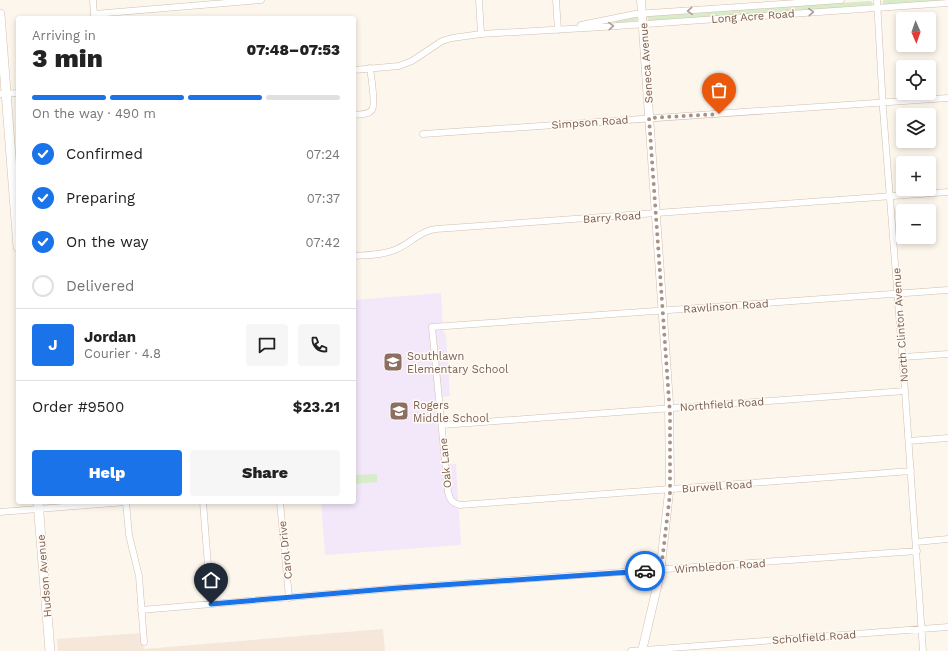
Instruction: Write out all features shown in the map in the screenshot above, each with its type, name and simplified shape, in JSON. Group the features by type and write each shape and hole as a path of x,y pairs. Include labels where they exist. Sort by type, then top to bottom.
{"main road":[{"path":"0,14 3,94 16,227"},
{"name":"Hudson Avenue","path":"38,506 50,651"}],"street":[{"path":"92,0 94,16 261,0"},
{"path":"479,0 481,34"},
{"path":"556,0 558,30"},
{"name":"Seneca Avenue","path":"641,0 670,408 670,489 661,570 642,651"},
{"name":"Long Acre Road","path":"356,70 406,64 442,41 452,38 481,34 558,30 642,19 841,0"},
{"name":"North Clinton Avenue","path":"877,0 883,103 903,357 923,651"},
{"name":"Long Acre Road","path":"558,30 631,15 642,19 877,8 948,3"},
{"path":"356,115 368,113 372,110 374,103 370,68"},
{"path":"3,94 16,93"},
{"name":"Simpson Road","path":"423,134 948,98"},
{"name":"Barry Road","path":"356,256 380,254 392,251 404,246 424,232 434,229 948,192"},
{"name":"Rawlinson Road","path":"432,327 948,290"},
{"name":"Oak Lane","path":"432,327 448,492 449,498 452,502"},
{"path":"903,357 948,354"},
{"name":"Northfield Road","path":"442,425 905,391"},
{"path":"909,441 948,438"},
{"name":"Burwell Road","path":"452,502 460,505 911,471"},
{"path":"0,512 38,506 51,508 101,504"},
{"path":"126,504 129,535 139,576 144,642"},
{"path":"203,504 211,604"},
{"name":"Carol Drive","path":"280,504 290,598"},
{"path":"916,542 948,539"},
{"name":"Wimbledon Road","path":"142,610 398,588 917,551"},
{"name":"Scholfield Road","path":"631,651 948,627"}],"shaded area":[{"path":"441,293 443,331 446,335 450,396 435,398 442,464 456,464 461,545 325,555 321,504 356,504 356,300"},
{"path":"383,629 385,651 58,651 57,639 142,633 144,649"}],"green space":[{"path":"884,0 948,0 884,5 882,2"},
{"path":"870,1 873,4 871,6 649,21 647,18 649,16"},
{"path":"634,17 638,18 637,21 616,23 616,21"},
{"path":"377,474 377,482 356,484 356,475"}],"way so far":[{"path":"645,571 661,570 670,494 670,414 649,118 719,114"}],"place":[{"name":"Southlawn Elementary School","path":"393,362"},
{"name":"Rogers Middle School","path":"399,411"}],"route":[{"path":"211,604 398,588 645,571"}]}
